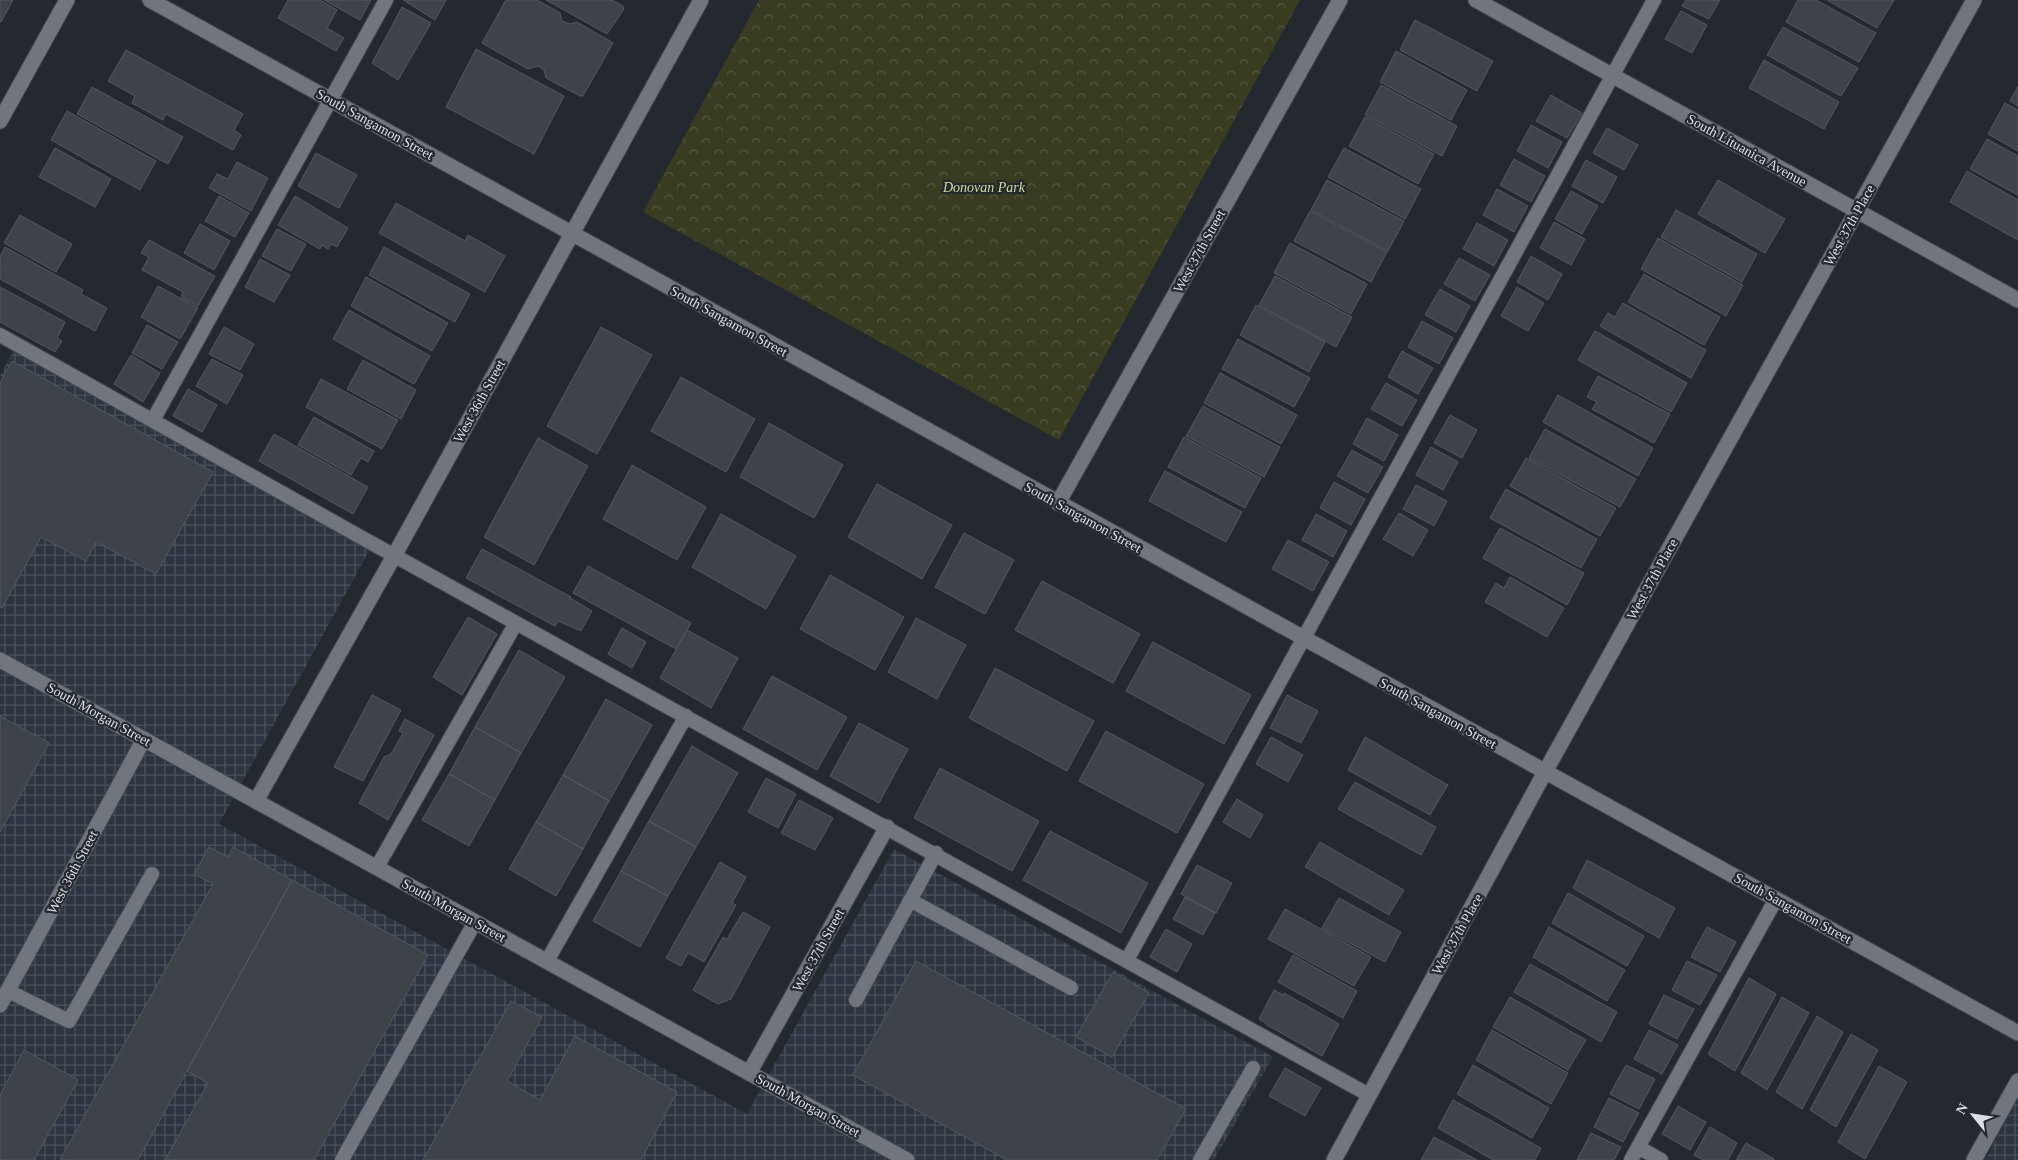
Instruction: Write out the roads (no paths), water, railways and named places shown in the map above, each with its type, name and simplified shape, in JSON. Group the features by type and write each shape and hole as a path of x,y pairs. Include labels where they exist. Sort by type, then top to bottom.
{"street":[{"path":"0,121 67,0"},
{"name":"South Sangamon Street","path":"150,0 2018,1033"},
{"name":"West 36th Street","path":"256,801 394,556 701,0"},
{"name":"West 37th Street","path":"1058,503 1340,0"},
{"name":"South Lituanica Avenue","path":"1476,0 2018,300"},
{"name":"West 37th Place","path":"1334,1160 1545,772 1974,0"},
{"name":"South Morgan Street","path":"0,660 907,1160"},
{"name":"West 36th Street","path":"0,1005 144,739"},
{"name":"West 37th Street","path":"749,1073 887,827"},
{"path":"1974,1160 2018,1080"}],"lane":[{"path":"153,420 386,0"},
{"path":"1127,960 1654,0"},
{"path":"0,335 394,556 1369,1095"},
{"path":"377,867 516,623"},
{"path":"547,961 686,716"},
{"path":"856,1000 936,854"},
{"path":"8,990 69,1021 152,874"},
{"path":"1631,1160 1776,899"},
{"path":"910,900 1071,988"},
{"path":"342,1160 475,922"},
{"path":"1200,1160 1253,1068"},
{"path":"1638,1147 1661,1160"}],"park label":[{"name":"Donovan Park","path":"984,187"}]}
